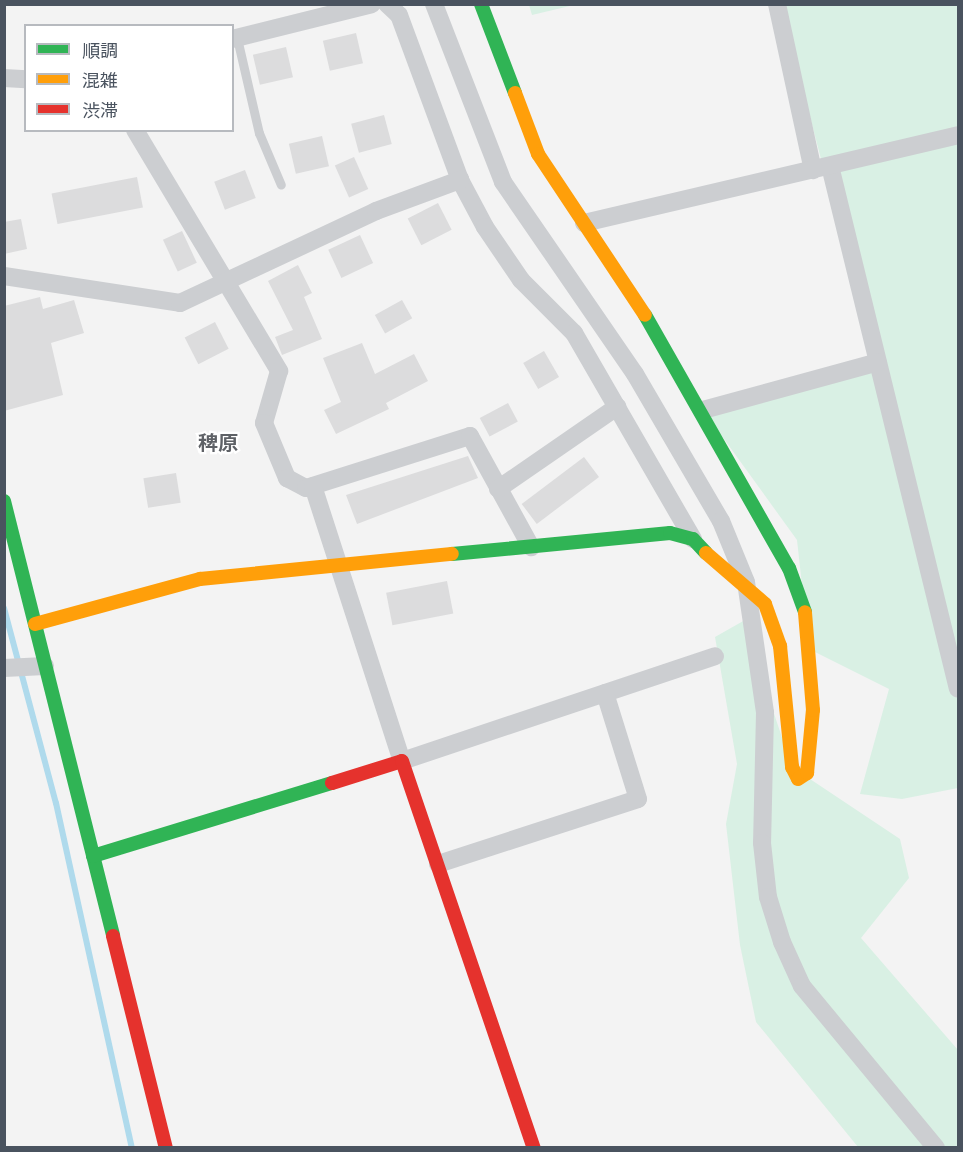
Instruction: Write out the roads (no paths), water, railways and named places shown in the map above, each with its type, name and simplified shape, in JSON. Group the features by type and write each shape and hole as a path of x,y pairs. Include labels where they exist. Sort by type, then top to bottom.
{"street":[{"path":"235,39 372,4"},
{"path":"387,4 399,15 460,180 521,280 574,333 693,539 722,570 746,582 765,604 780,646 792,767 798,779 807,773 813,711 808,621 789,568 703,410 538,154 513,100 493,14 481,4"},
{"path":"434,4 454,66 503,182 635,374 721,521 746,582 765,712 762,843 768,897 782,942 802,986 936,1148"},
{"path":"777,4 829,166 958,689"},
{"path":"4,78 24,79"},
{"path":"136,132 279,371 264,423 270,447 287,478 313,486 470,436 531,547"},
{"path":"584,223 958,135"},
{"path":"4,276 180,303 376,211 460,180"},
{"path":"703,410 878,362"},
{"path":"498,489 617,407"},
{"path":"313,486 402,761 534,1148"},
{"path":"4,501 165,1148"},
{"path":"34,624 200,579 670,533 693,539"},
{"path":"93,856 402,761 716,656"},
{"path":"4,668 45,666"},
{"path":"438,864 638,799 605,693"}],"lane":[{"path":"235,39 259,134 281,185"}],"waterway":[{"path":"4,608 56,803 132,1148"}],"district":[{"name":"稗原","path":"218,443"}]}
